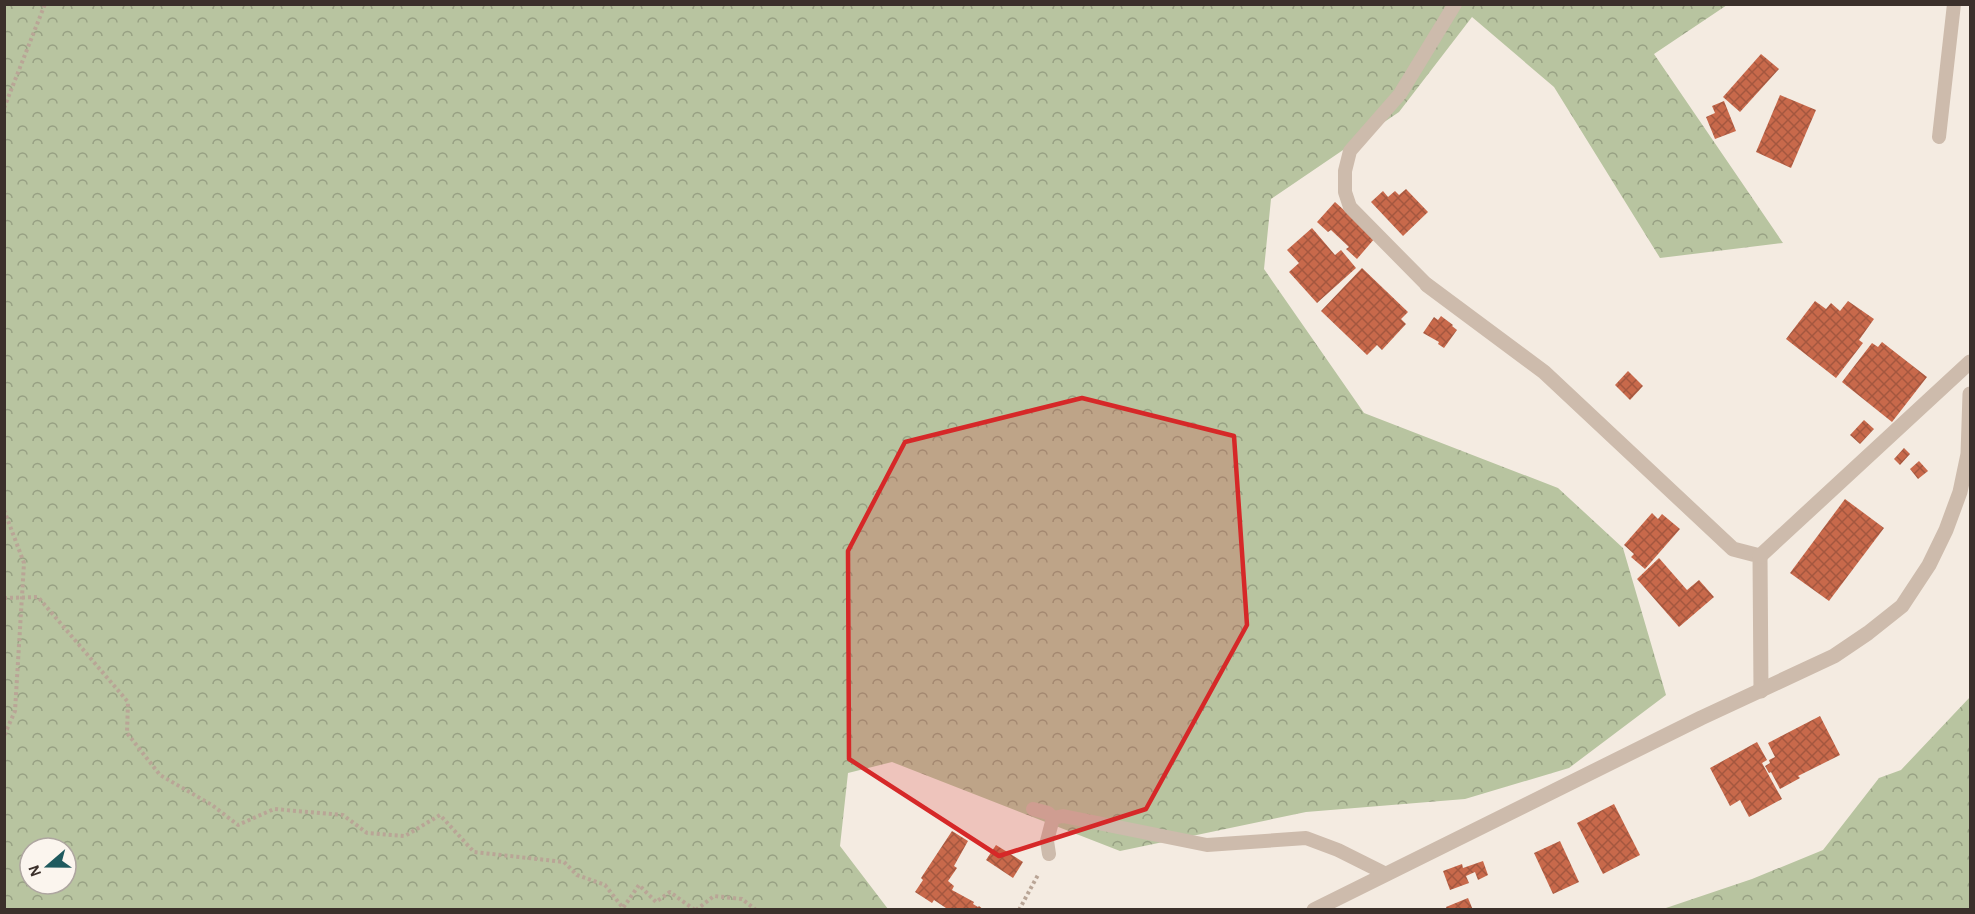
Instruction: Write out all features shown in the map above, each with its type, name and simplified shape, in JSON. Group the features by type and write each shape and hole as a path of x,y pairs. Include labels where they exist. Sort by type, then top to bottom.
{"street":[{"path":"1427,285 1544,372 1733,549 1760,556"},
{"path":"1761,691 1760,556 1971,362"},
{"path":"1314,909 1834,656 1868,633 1902,606 1929,565 1946,530 1960,492 1968,454 1971,394"}],"lane":[{"path":"1427,285 1350,207 1345,192 1345,171 1350,151 1400,94 1455,4"},
{"path":"1939,137 1954,4"},
{"path":"1033,809 1048,813 1053,818"},
{"path":"1053,818 1062,816 1207,845 1306,838 1338,850 1386,874"},
{"path":"1049,854 1047,841 1053,818"}],"path":[{"path":"4,108 45,4"},
{"path":"4,510 24,562 15,711 4,736"},
{"path":"4,598 38,597 128,702 127,733 160,775 212,805 238,825 274,809 343,815 367,833 405,836 440,815 474,852 564,862 577,875 605,885 623,908 639,885 657,902 670,892 695,909 714,896 742,899 756,909"},
{"path":"1019,909 1049,854"}],"highlighted area":[{"path":"1082,398 1234,436 1247,625 1146,809 999,856 849,759 848,551 905,442"}],"green space":[{"path":"5,5 1727,5 1654,54 1783,243 1660,258 1554,87 1472,17 1399,112 1271,199 1264,269 1364,413 1558,488 1623,548 1666,695 1569,768 1465,799 1306,812 1120,851 892,762 848,773 840,846 888,909 5,910"},
{"path":"1970,697 1970,909 1663,909 1752,879 1823,850 1879,778 1901,770"}],"building":[{"path":"1761,54 1779,69 1740,112 1723,97"},
{"path":"1780,95 1816,110 1791,168 1756,152"},
{"path":"1724,101 1736,131 1715,139 1706,117 1715,113 1712,106"},
{"path":"1406,189 1428,212 1403,236 1371,202 1383,191 1388,197 1395,191 1399,195"},
{"path":"1335,202 1375,238 1357,259 1346,249 1349,247 1331,230 1328,232 1317,222"},
{"path":"1312,228 1335,255 1341,250 1356,268 1317,303 1289,272 1299,263 1287,250"},
{"path":"1362,268 1408,312 1401,319 1406,324 1382,350 1377,345 1367,355 1321,311"},
{"path":"1815,301 1826,309 1831,303 1840,311 1848,301 1874,319 1859,340 1863,343 1836,378 1786,339"},
{"path":"1441,316 1457,330 1444,348 1438,344 1439,342 1423,333 1434,317 1438,320"},
{"path":"1882,342 1927,377 1892,422 1842,382 1872,343 1878,347"},
{"path":"1628,371 1643,386 1630,400 1615,385"},
{"path":"1864,420 1874,429 1860,444 1850,435"},
{"path":"1904,448 1910,454 1900,465 1894,459"},
{"path":"1919,461 1928,471 1918,479 1910,469"},
{"path":"1845,499 1884,528 1829,601 1790,573"},
{"path":"1652,513 1658,519 1662,514 1680,529 1645,569 1631,557 1634,554 1624,545"},
{"path":"1659,558 1687,590 1699,580 1714,597 1679,627 1637,579"},
{"path":"1820,716 1840,755 1798,776 1800,778 1780,789 1765,766 1775,757 1768,743"},
{"path":"1757,742 1767,760 1762,763 1782,799 1749,817 1740,800 1730,806 1710,768"},
{"path":"1614,804 1640,855 1603,874 1577,823"},
{"path":"952,831 968,841 954,866 957,868 948,881 954,886 952,890 984,910 949,910 934,900 932,903 915,892 923,880 921,878"},
{"path":"1560,841 1579,882 1553,894 1534,853"},
{"path":"996,845 1023,862 1013,878 986,860"},
{"path":"1483,861 1488,875 1478,880 1475,872 1466,876 1469,883 1450,890 1443,871 1462,864 1463,868"},
{"path":"1468,898 1473,910 1447,910 1446,907"}]}
